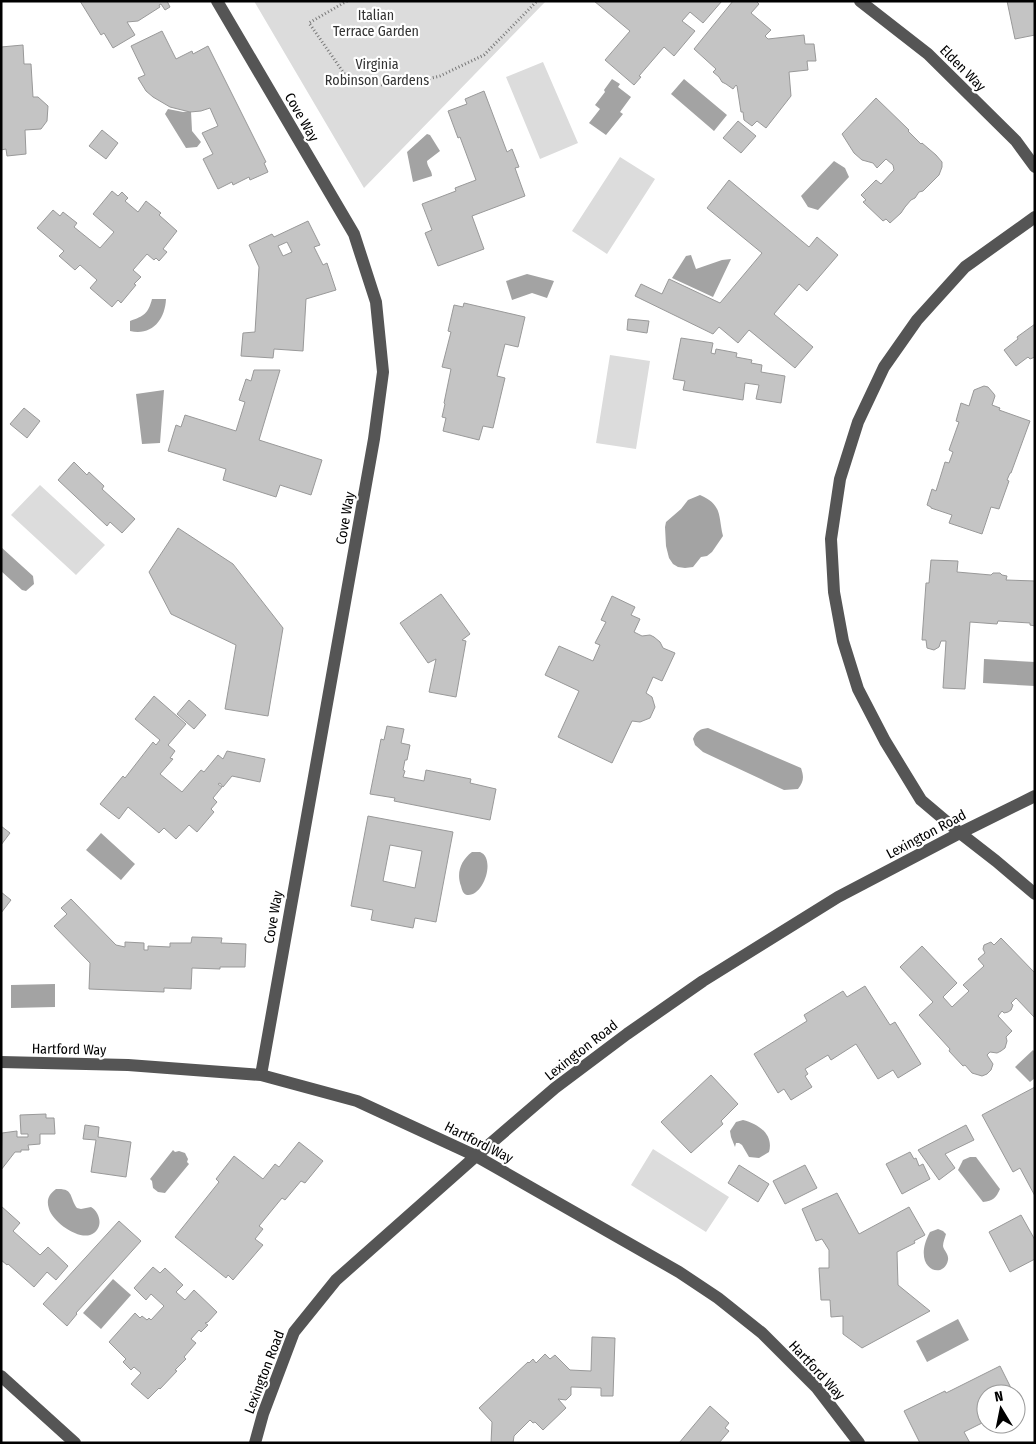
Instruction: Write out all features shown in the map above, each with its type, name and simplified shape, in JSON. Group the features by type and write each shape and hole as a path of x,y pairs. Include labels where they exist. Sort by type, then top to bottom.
{"street":[{"name":"Cove Way","path":"217,1 354,234 376,302 384,372 374,439 260,1075"},
{"name":"Elden Way","path":"860,1 928,54 1016,141 1035,167"},
{"path":"1035,217 965,267 917,320 884,368 858,422 840,479 831,539 834,592 843,641 858,689 884,741 921,800 1035,894"},
{"name":"Lexington Road","path":"255,1443 263,1414 294,1332 336,1280 562,1083 627,1034 703,981 838,897 1035,796"},
{"name":"Hartford Way","path":"1,1062 128,1065 260,1075 357,1100 476,1156 679,1272 718,1298 762,1334 817,1388 859,1443"},
{"path":"1,1376 75,1443"}],"path":[{"path":"347,1 308,23 350,82 372,85 407,84 440,76 484,55 537,1"}],"green space":[{"name":"Virginia Robinson Gardens","path":"254,1 546,1 364,188"},
{"path":"543,62 578,143 540,159 506,77"},
{"path":"620,157 655,179 607,254 572,231"},
{"path":"610,355 650,361 636,449 596,443"},
{"path":"40,485 105,545 76,575 11,515"},
{"path":"653,1149 729,1197 706,1232 631,1185"}],"shaded area":[{"path":"612,79 620,84 618,87 631,97 620,112 623,114 606,135 589,123 600,109 595,105"},
{"path":"684,79 727,115 714,131 671,94"},
{"path":"168,109 183,112 191,111 192,131 201,142 197,147 186,148 165,114"},
{"path":"427,134 430,135 440,151 427,161 432,176 413,182 407,152"},
{"path":"834,161 845,168 849,177 818,210 808,207 801,196"},
{"path":"691,255 696,269 722,260 731,259 713,297 672,278 686,256"},
{"path":"527,274 554,281 547,298 532,293 512,300 506,281"},
{"path":"152,299 166,299 160,320 151,329 138,332 130,331 130,321 145,314"},
{"path":"164,390 160,443 142,444 136,394"},
{"path":"700,495 716,507 720,517 723,536 712,552 707,556 701,557 693,567 678,567 669,558 666,546 666,522 688,500"},
{"path":"1,547 33,576 34,584 26,591 22,590 1,571"},
{"path":"984,659 1035,662 1035,686 983,683"},
{"path":"708,728 801,768 803,779 800,786 798,789 784,790 703,752 695,745 693,739 699,731"},
{"path":"101,833 135,864 121,880 86,850"},
{"path":"472,852 480,852 485,856 487,869 483,884 473,894 467,895 462,889 459,872 462,863"},
{"path":"55,984 55,1007 11,1008 11,985"},
{"path":"1033,1050 1035,1052 1035,1078 1030,1082 1015,1067"},
{"path":"743,1120 759,1127 767,1135 770,1146 769,1152 759,1158 749,1157 739,1143 736,1143 735,1147 730,1131 736,1122"},
{"path":"173,1150 185,1153 189,1164 165,1193 158,1192 153,1188 150,1179"},
{"path":"976,1157 1000,1189 992,1200 983,1202 958,1170 963,1160"},
{"path":"56,1189 66,1190 77,1208 91,1207 97,1213 100,1221 94,1233 85,1236 72,1232 55,1219 49,1209 48,1200"},
{"path":"938,1229 946,1234 943,1246 948,1260 941,1270 935,1270 926,1263 924,1255 925,1245 930,1232"},
{"path":"113,1279 131,1295 101,1329 83,1313"},
{"path":"958,1319 969,1340 927,1362 916,1341"}],"building":[{"path":"80,1 167,1 170,7 165,10 161,4 159,5 160,7 138,21 127,22 135,35 113,48 104,33 101,35"},
{"path":"594,1 722,1 703,23 690,12 682,21 695,31 674,56 664,47 639,76 641,77 634,85 605,60 630,31"},
{"path":"733,1 756,1 759,4 751,13 771,30 765,36 768,39 804,35 805,44 814,44 816,61 807,61 808,70 789,72 791,96 766,128 757,121 752,126 744,120 737,86 733,89 722,82 713,72 716,69 694,49"},
{"path":"1007,1 1035,1 1035,35 1015,39"},
{"path":"162,31 176,59 192,51 193,54 208,46 266,162 264,163 268,172 250,180 249,177 233,185 232,182 218,189 203,159 213,154 202,133 218,126 210,108 190,112 170,107 146,91 138,78 145,75 131,46"},
{"path":"23,45 24,64 31,64 33,97 38,97 48,106 47,121 41,129 25,130 26,154 7,156 6,149 1,150 1,47"},
{"path":"484,91 507,152 512,149 519,167 515,168 525,196 472,216 484,249 438,266 425,233 432,230 422,204 456,191 455,188 476,180 448,111 467,104 465,99"},
{"path":"876,98 921,144 942,162 939,175 923,191 919,192 890,223 886,219 883,221 863,202 866,200 861,195 876,180 881,184 894,170 893,165 886,159 877,168 873,163 862,160 854,153 842,134"},
{"path":"738,121 756,136 741,153 723,138"},
{"path":"102,130 118,143 106,159 89,146"},
{"path":"729,180 809,247 817,237 838,255 807,291 799,284 774,314 813,347 795,368 749,330 738,343 719,327 713,334 635,296 641,284 662,294 669,279 720,303 762,253 707,208"},
{"path":"112,191 118,196 122,192 128,198 125,201 138,212 146,201 161,213 159,215 177,231 163,249 167,252 159,261 156,258 154,260 147,254 133,270 141,277 121,303 118,300 112,307 90,288 97,280 80,265 75,270 59,256 64,251 37,228 53,210 60,216 63,212 77,223 74,227 100,248 114,232 93,214"},
{"path":"308,221 320,245 314,247 323,265 327,263 336,290 306,299 303,351 274,349 273,358 241,356 243,333 255,332 259,267 249,245 272,234 274,237","holes":["287,242 292,252 283,256 278,246"]},
{"path":"464,303 525,317 518,347 505,344 497,376 505,378 493,428 483,426 479,440 443,431 446,418 442,417 451,369 442,367 451,332 448,331 454,305 463,307"},
{"path":"628,319 649,321 647,333 627,330"},
{"path":"1035,324 1035,357 1030,359 1028,357 1016,366 1004,350 1018,339 1017,337"},
{"path":"681,338 713,343 711,353 715,354 716,349 737,353 736,357 752,360 751,363 762,365 761,372 785,376 781,403 756,399 759,385 745,383 743,400 683,390 685,381 673,379"},
{"path":"254,370 280,370 259,440 322,460 311,495 280,485 276,497 223,480 226,469 168,451 176,425 181,427 185,415 236,431 245,402 239,400 246,379 251,381"},
{"path":"984,386 988,387 995,396 992,405 1000,408 999,410 1030,421 1007,480 1009,481 999,509 991,507 982,534 949,523 952,515 927,505 932,489 936,491 945,462 949,463 953,452 949,450 959,422 956,421 961,403 969,406 974,390"},
{"path":"24,408 40,421 27,438 10,424"},
{"path":"74,462 87,475 89,472 104,486 102,489 135,519 122,533 110,522 107,526 58,480"},
{"path":"178,528 233,564 283,628 268,716 225,709 236,645 171,614 149,572"},
{"path":"931,560 958,561 957,572 991,575 993,573 1000,573 1007,576 1006,580 1035,581 1035,626 1030,625 1030,623 998,621 997,624 970,622 965,689 943,688 946,641 941,641 939,647 934,650 927,648 926,640 922,640 926,583 929,583"},
{"path":"441,594 470,634 462,640 466,641 456,697 429,692 436,659 428,663 400,623"},
{"path":"612,596 635,607 631,615 640,619 634,632 642,636 650,635 654,637 663,648 675,653 662,681 653,677 646,693 652,697 655,707 650,718 640,722 632,721 612,763 558,737 579,691 545,675 559,646 593,661 600,645 595,643 606,622 601,620"},
{"path":"154,696 186,724 168,745 175,751 170,758 173,759 160,774 182,792 201,770 204,772 218,755 223,759 227,751 265,759 260,782 232,776 223,787 220,783 218,784 222,787 213,798 217,802 211,809 214,812 197,832 189,825 176,839 164,828 159,833 128,807 119,819 100,804 123,776 125,778 153,742 156,745 160,740 135,719"},
{"path":"189,700 206,715 194,729 177,714"},
{"path":"387,726 404,729 401,743 410,745 407,760 405,760 403,777 424,781 426,770 471,779 470,783 496,789 490,820 394,801 395,798 370,794 381,739 384,740"},
{"path":"368,816 453,832 436,922 415,918 413,928 371,920 373,910 351,906","holes":["390,845 422,851 415,888 383,881"]},
{"path":"1,826 10,833 1,845"},
{"path":"1,892 11,900 1,913"},
{"path":"71,899 116,945 125,947 125,942 144,943 144,950 148,950 148,946 170,947 170,943 191,943 192,937 222,938 221,943 246,944 245,967 220,967 220,969 192,968 191,989 164,988 164,992 89,989 90,963 54,926 67,914 61,908"},
{"path":"1001,938 1035,973 1035,1018 1016,998 1011,1003 1013,1005 1011,1010 1004,1013 1002,1011 998,1016 1012,1031 1006,1037 1005,1048 997,1053 990,1052 987,1055 993,1064 991,1070 982,1076 972,1073 965,1065 963,1066 919,1015 933,1002 900,967 922,946 957,983 943,997 952,1007 969,991 963,985 984,966 978,959 985,953 984,945 991,942 994,945"},
{"path":"865,986 890,1025 895,1022 921,1064 898,1078 893,1070 878,1079 856,1044 831,1060 828,1055 805,1069 808,1074 805,1076 812,1087 791,1100 784,1089 778,1093 754,1054 807,1021 804,1015 843,991 847,997"},
{"path":"711,1075 738,1104 721,1121 723,1124 691,1153 661,1122"},
{"path":"1035,1087 1035,1196 1020,1168 1013,1172 982,1115"},
{"path":"46,1114 46,1118 54,1118 55,1134 40,1134 40,1144 28,1145 29,1150 15,1152 1,1170 2,1133 17,1131 17,1137 28,1137 28,1134 21,1134 20,1115"},
{"path":"85,1125 99,1127 98,1137 131,1142 126,1177 91,1172 96,1140 83,1139"},
{"path":"966,1125 974,1140 945,1154 955,1168 939,1180 918,1150"},
{"path":"299,1142 323,1161 305,1183 301,1181 285,1200 282,1198 259,1226 263,1229 255,1239 263,1245 233,1280 228,1275 226,1278 175,1237 219,1182 216,1179 234,1156 263,1179 275,1164 279,1167"},
{"path":"910,1152 914,1159 916,1158 919,1166 923,1164 930,1179 902,1194 886,1164"},
{"path":"739,1165 769,1184 758,1202 728,1183"},
{"path":"805,1165 817,1188 785,1204 773,1181"},
{"path":"837,1193 859,1234 909,1207 925,1235 914,1241 915,1243 897,1252 898,1285 930,1311 862,1348 843,1334 843,1316 831,1317 830,1300 821,1300 819,1268 829,1268 829,1250 822,1239 816,1241 802,1209"},
{"path":"1,1206 20,1223 13,1231 40,1255 48,1247 68,1266 56,1280 47,1272 34,1287 1,1260"},
{"path":"1021,1215 1035,1240 1035,1259 1010,1272 989,1232"},
{"path":"119,1221 141,1241 76,1313 67,1326 43,1304"},
{"path":"153,1267 160,1273 165,1268 183,1285 176,1292 185,1300 194,1290 217,1312 205,1323 208,1325 201,1332 199,1330 191,1339 196,1343 184,1357 186,1359 175,1370 177,1371 148,1399 131,1384 141,1373 134,1367 131,1370 123,1362 126,1359 109,1342 135,1313 140,1318 142,1316 147,1320 149,1318 151,1320 164,1306 151,1294 146,1300 134,1288"},
{"path":"592,1337 615,1338 613,1396 601,1396 601,1388 571,1387 571,1395 566,1400 558,1399 566,1408 543,1430 530,1420 514,1436 513,1443 491,1443 492,1422 479,1408 528,1362 533,1359 536,1363 545,1354 550,1359 555,1355 570,1370 591,1371"},
{"path":"1000,1366 1009,1384 976,1384 976,1426 964,1432 970,1443 920,1443 904,1411 945,1391 946,1393"},
{"path":"710,1406 729,1423 725,1428 729,1431 719,1443 679,1443"}],"park label":[{"name":"Italian Terrace Garden","path":"376,24"}]}
